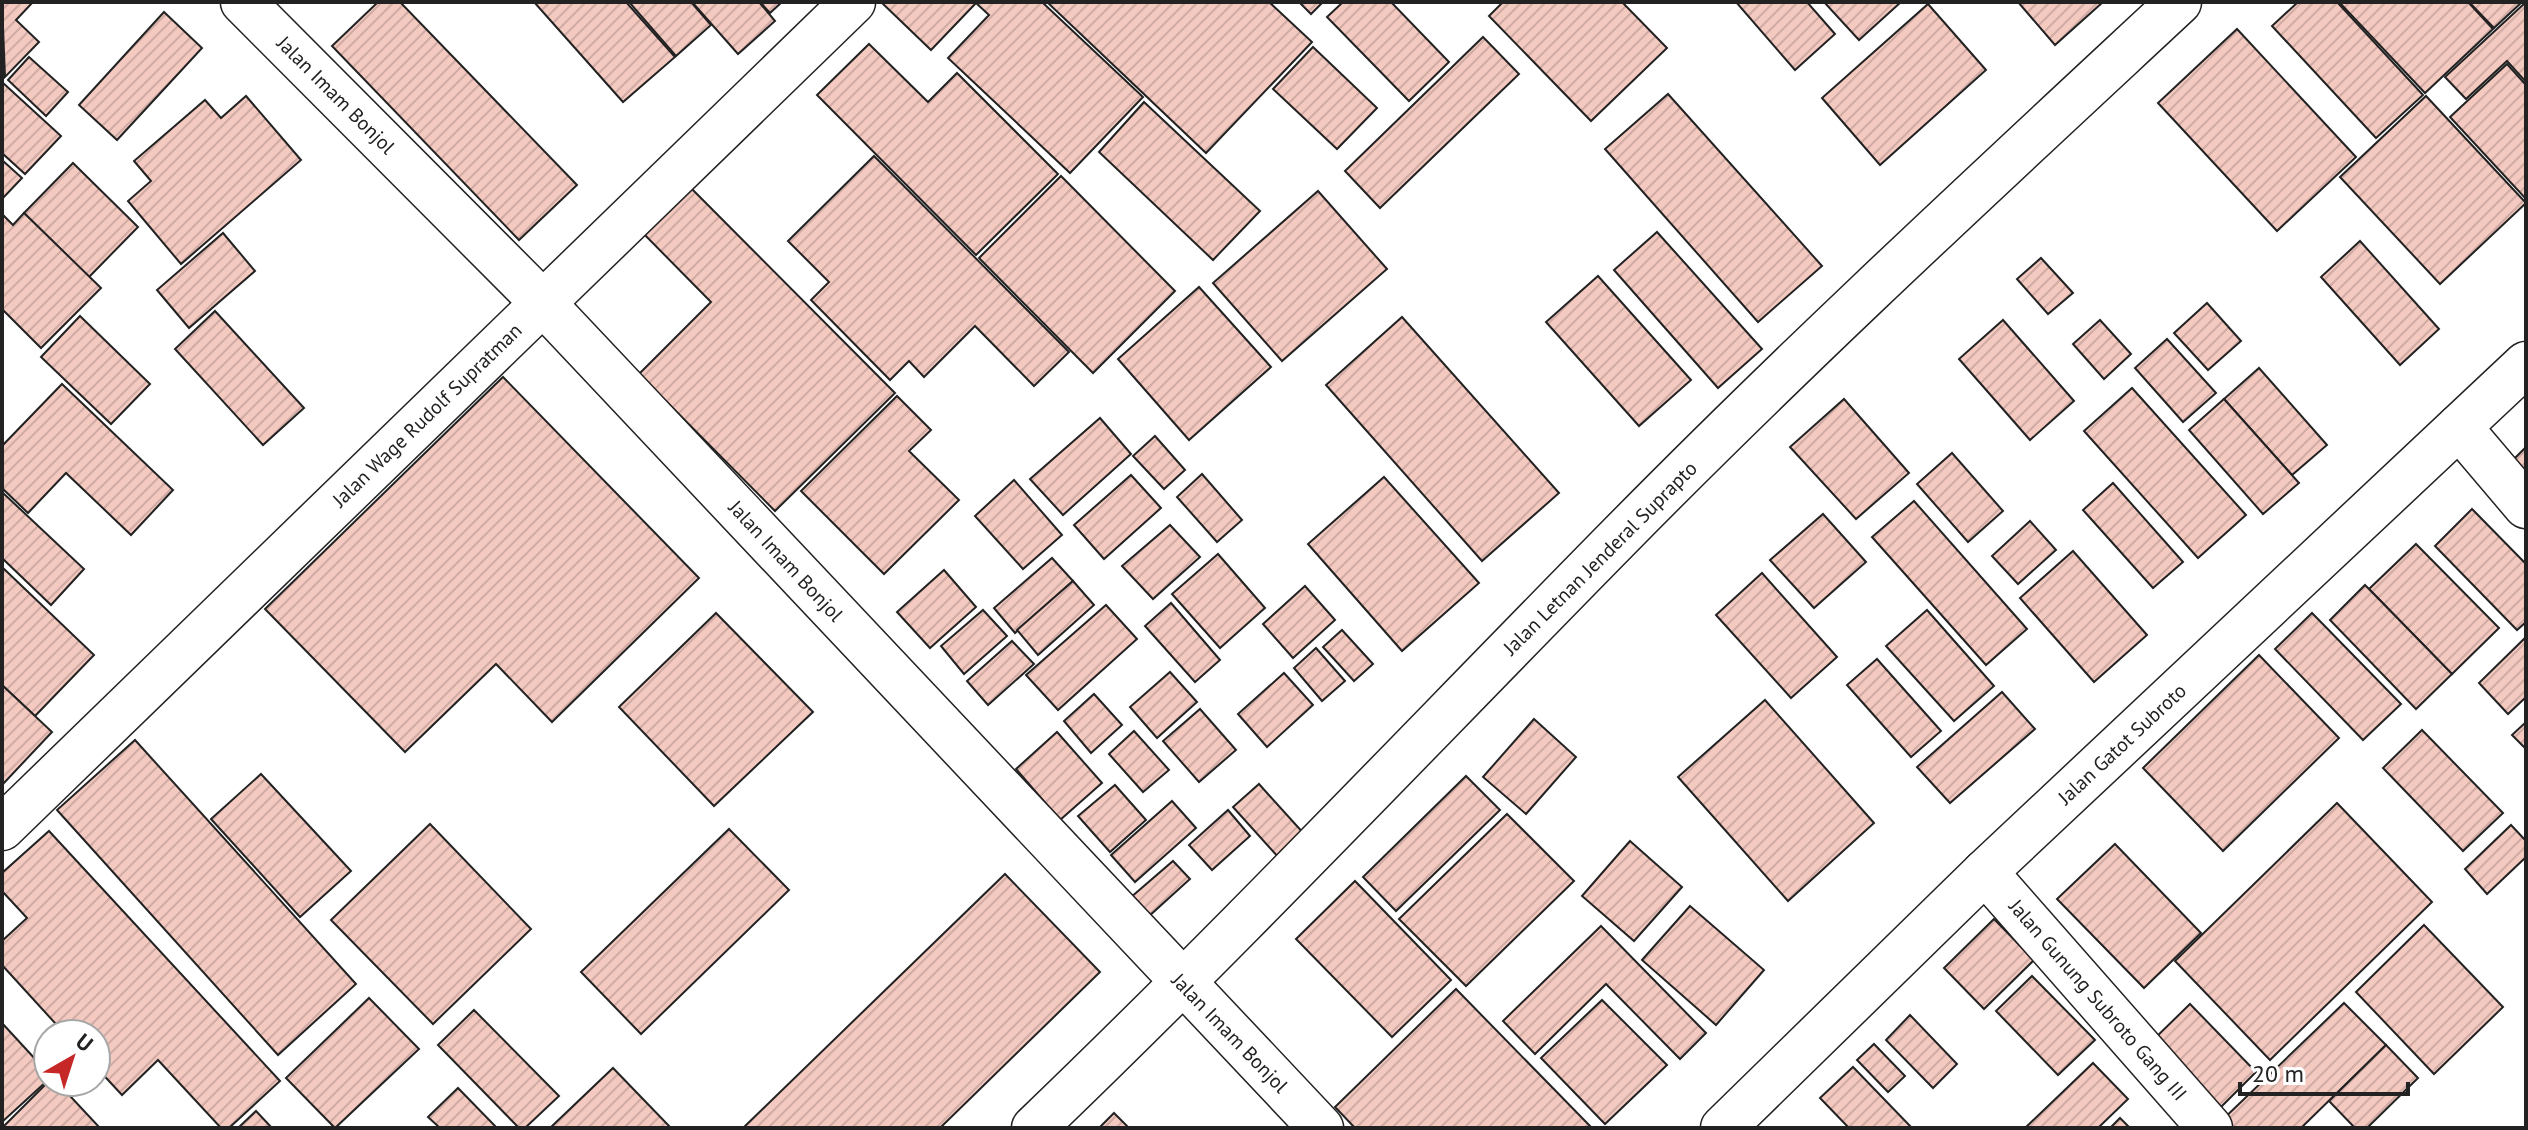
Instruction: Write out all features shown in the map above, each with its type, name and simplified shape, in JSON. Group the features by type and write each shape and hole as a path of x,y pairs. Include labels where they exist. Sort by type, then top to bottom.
{"street":[{"name":"Jalan Imam Bonjol","path":"243,2 542,302 1321,1128"},
{"name":"Jalan Wage Rudolf Supratman","path":"2,828 853,2"},
{"name":"Jalan Letnan Jenderal Suprapto","path":"1034,1128 1184,985 1621,534 1895,266 2179,2"},
{"name":"Jalan Gatot Subroto","path":"1723,1128 1985,872 2526,364"},
{"path":"2459,427 2526,506"},
{"name":"Jalan Gunung Subroto Gang III","path":"1985,872 2210,1128"}],"building":[{"path":"2,2 33,2 16,20 39,42 5,77"},
{"path":"378,2 400,2 577,185 519,240 332,46"},
{"path":"534,2 626,2 675,57 623,102"},
{"path":"629,2 691,2 711,25 676,56"},
{"path":"692,2 759,2 775,21 738,54"},
{"path":"760,2 782,2 770,13"},
{"path":"881,2 1042,2 1143,97 1070,173 948,58 989,15 976,3 931,50"},
{"path":"1047,2 1269,2 1312,42 1206,153"},
{"path":"1299,2 1323,2 1311,14"},
{"path":"1343,2 1391,2 1449,62 1409,101 1327,17"},
{"path":"1503,2 1622,2 1667,48 1591,121 1489,16"},
{"path":"1736,2 1807,2 1835,34 1795,70"},
{"path":"1824,2 1901,2 1859,40"},
{"path":"2018,2 2103,2 2055,45"},
{"path":"2298,2 2337,2 2423,95 2376,138 2272,26"},
{"path":"2339,2 2468,2 2493,29 2425,93"},
{"path":"2469,2 2522,2 2494,28"},
{"path":"2526,2 2526,82 2507,61 2466,99 2445,77"},
{"path":"1928,4 1986,70 1880,165 1822,98"},
{"path":"164,12 202,48 117,140 79,105"},
{"path":"2237,29 2356,157 2277,231 2158,103"},
{"path":"1483,37 1519,74 1380,208 1345,171"},
{"path":"869,44 928,102 957,73 1058,174 976,255 817,95"},
{"path":"1313,47 1377,108 1337,149 1273,89"},
{"path":"29,57 68,92 46,116 8,80"},
{"path":"2507,64 2526,85 2526,199 2450,117"},
{"path":"2,82 61,136 25,174 2,153"},
{"path":"1668,94 1822,266 1758,322 1605,149"},
{"path":"246,96 301,160 181,264 128,201 151,181 134,161 205,100 221,118"},
{"path":"2426,96 2526,203 2440,284 2340,177"},
{"path":"1144,102 1260,211 1213,260 1099,152"},
{"path":"874,156 1069,352 1034,386 975,326 924,377 909,361 890,380 811,300 829,282 788,241"},
{"path":"2,160 22,178 2,199"},
{"path":"73,163 138,227 89,277 24,213"},
{"path":"679,176 895,393 775,511 639,374 711,302 633,223"},
{"path":"1061,176 1175,291 1093,373 979,258"},
{"path":"1318,191 1387,269 1282,361 1213,283"},
{"path":"24,213 101,288 41,348 2,309 2,214 13,225"},
{"path":"1657,232 1762,349 1718,388 1614,270"},
{"path":"223,233 255,271 189,328 157,290"},
{"path":"2360,241 2439,329 2400,365 2321,277"},
{"path":"2041,258 2073,293 2048,314 2017,279"},
{"path":"1598,276 1691,380 1639,426 1546,322"},
{"path":"1199,287 1271,367 1189,440 1118,359"},
{"path":"2207,303 2241,341 2208,370 2174,333"},
{"path":"215,311 304,408 263,445 175,349"},
{"path":"80,316 150,384 111,424 41,357"},
{"path":"1402,317 1559,493 1482,561 1326,385"},
{"path":"2003,320 2074,401 2030,440 1959,359"},
{"path":"2100,320 2131,354 2104,379 2073,344"},
{"path":"2167,339 2216,393 2183,422 2135,368"},
{"path":"2259,368 2327,445 2292,475 2224,399"},
{"path":"503,377 699,578 552,722 496,664 405,752 265,609"},
{"path":"62,384 173,490 131,535 66,473 28,513 2,488 2,446"},
{"path":"2132,388 2246,515 2198,558 2084,431"},
{"path":"897,396 931,430 909,451 959,500 884,574 801,491"},
{"path":"1844,399 1909,473 1856,519 1790,447"},
{"path":"2224,399 2299,483 2263,514 2189,430"},
{"path":"1100,418 1131,454 1063,515 1030,479"},
{"path":"1155,436 1185,470 1164,489 1133,456"},
{"path":"2526,447 2526,489 2505,468"},
{"path":"1952,453 2003,511 1968,542 1917,484"},
{"path":"1202,474 1242,520 1217,542 1177,497"},
{"path":"1131,475 1161,508 1104,559 1074,525"},
{"path":"1384,477 1479,583 1402,651 1308,544"},
{"path":"1014,480 1062,535 1023,569 975,516"},
{"path":"2113,483 2183,562 2153,588 2083,510"},
{"path":"2,492 84,569 51,605 2,558"},
{"path":"1914,501 2027,629 1986,665 1872,537"},
{"path":"2472,509 2526,564 2526,622 2517,630 2435,546"},
{"path":"1823,514 1866,562 1814,608 1770,560"},
{"path":"2030,521 2056,550 2018,584 1992,556"},
{"path":"1170,525 1200,557 1153,599 1122,566"},
{"path":"2416,544 2499,628 2452,674 2369,589"},
{"path":"2073,551 2147,635 2094,682 2020,598"},
{"path":"1218,554 1265,608 1220,648 1172,594"},
{"path":"1052,558 1073,581 1015,633 994,608"},
{"path":"2,567 94,655 35,716 2,685"},
{"path":"944,570 976,607 930,648 897,612"},
{"path":"1762,573 1837,657 1791,698 1716,615"},
{"path":"1073,581 1094,605 1038,655 1017,630"},
{"path":"2365,585 2452,674 2416,709 2330,620"},
{"path":"1305,586 1335,620 1293,658 1263,624"},
{"path":"1171,603 1220,660 1195,682 1145,626"},
{"path":"1106,605 1137,639 1058,710 1026,675"},
{"path":"983,610 1007,636 964,674 941,646"},
{"path":"1927,610 1994,686 1954,721 1886,646"},
{"path":"716,613 813,712 714,806 619,707"},
{"path":"2312,613 2401,704 2363,740 2275,649"},
{"path":"1342,630 1373,664 1354,681 1323,647"},
{"path":"2526,637 2526,697 2508,714 2479,683"},
{"path":"1012,641 1034,664 988,705 967,681"},
{"path":"1316,648 1345,681 1322,701 1294,668"},
{"path":"2259,655 2339,738 2223,851 2143,768"},
{"path":"1877,659 1941,731 1911,757 1847,685"},
{"path":"1170,672 1197,702 1157,738 1130,707"},
{"path":"1284,673 1313,705 1267,747 1238,714"},
{"path":"2,685 52,732 3,784 2,783"},
{"path":"2002,692 2035,729 1950,803 1917,767"},
{"path":"1094,694 1122,725 1091,753 1064,721"},
{"path":"1765,700 1874,823 1788,901 1678,777"},
{"path":"1200,709 1236,750 1199,782 1163,741"},
{"path":"1534,719 1576,757 1526,814 1483,777"},
{"path":"2526,722 2526,749 2512,735"},
{"path":"2422,730 2503,813 2463,851 2383,768"},
{"path":"1134,731 1169,770 1143,792 1109,754"},
{"path":"1057,732 1102,783 1060,820 1016,769"},
{"path":"135,740 356,984 278,1055 57,810"},
{"path":"261,774 351,871 300,917 211,819"},
{"path":"1466,776 1500,810 1396,911 1363,877"},
{"path":"1259,784 1315,846 1289,869 1233,807"},
{"path":"1115,785 1146,820 1110,852 1078,816"},
{"path":"1172,801 1196,828 1135,882 1111,855"},
{"path":"2337,803 2432,902 2270,1060 2175,961"},
{"path":"1228,810 1250,836 1212,870 1189,845"},
{"path":"1507,814 1574,881 1466,986 1399,919"},
{"path":"430,824 531,929 433,1024 331,920"},
{"path":"2511,825 2526,841 2526,857 2487,894 2465,869"},
{"path":"729,829 789,890 641,1034 581,972"},
{"path":"49,831 280,1081 229,1128 221,1128 158,1060 122,1095 112,1084 112,1018 50,1018 2,965 2,941 27,918 2,891 2,873"},
{"path":"1630,841 1682,887 1634,941 1582,896"},
{"path":"2115,844 2201,933 2144,988 2057,899"},
{"path":"1173,861 1190,879 1148,917 1130,898"},
{"path":"1005,874 1100,972 940,1128 743,1128"},
{"path":"1355,881 1451,980 1392,1037 1296,939"},
{"path":"1690,906 1764,970 1716,1025 1642,960"},
{"path":"1994,919 2034,960 1984,1009 1944,968"},
{"path":"2424,925 2503,1007 2434,1074 2356,992"},
{"path":"1601,926 1706,1033 1680,1059 1606,984 1535,1054 1503,1021"},
{"path":"2032,976 2095,1040 2058,1075 1996,1011"},
{"path":"1456,989 1591,1127 1355,1128 1335,1107"},
{"path":"369,998 419,1049 335,1128 286,1078"},
{"path":"1602,1000 1667,1065 1605,1124 1541,1058"},
{"path":"2344,1003 2386,1045 2301,1128 2220,1128 2217,1125"},
{"path":"2190,1004 2256,1072 2217,1111 2150,1043"},
{"path":"474,1010 559,1096 525,1128 519,1128 438,1045"},
{"path":"1910,1015 1957,1064 1933,1088 1886,1040"},
{"path":"2,1023 32,1056 32,1095 2,1122"},
{"path":"1874,1044 1905,1076 1888,1092 1857,1060"},
{"path":"2386,1045 2418,1078 2367,1128 2355,1128 2329,1101"},
{"path":"2093,1063 2128,1099 2098,1128 2026,1127"},
{"path":"1853,1067 1912,1128 1849,1128 1820,1098"},
{"path":"613,1068 671,1128 550,1128"},
{"path":"458,1088 497,1128 440,1128 428,1117"},
{"path":"32,1098 72,1098 100,1128 2,1128"},
{"path":"256,1111 272,1128 238,1128"},
{"path":"1114,1113 1129,1128 1099,1128"},
{"path":"2120,1118 2130,1128 2110,1128"}]}
